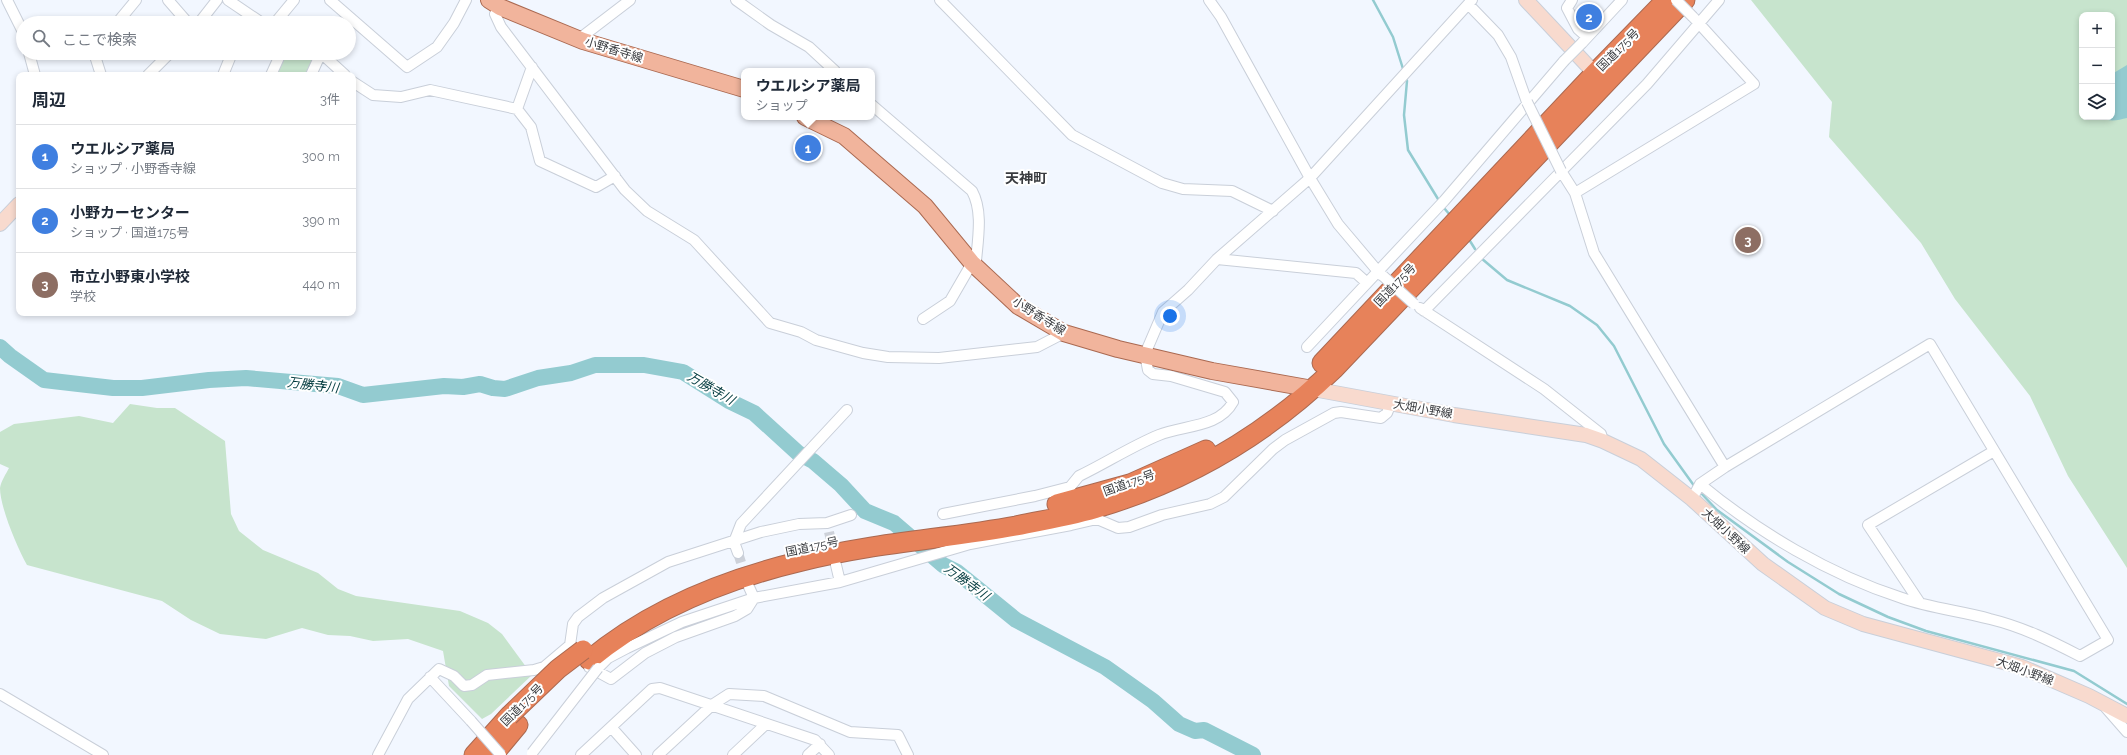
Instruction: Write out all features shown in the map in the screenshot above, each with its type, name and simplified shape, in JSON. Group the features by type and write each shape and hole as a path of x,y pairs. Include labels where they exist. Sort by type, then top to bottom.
{"highway":[{"name":"国道175号","path":"479,754 514,720 558,669 585,656 622,621 660,599 709,578 793,550 997,529 1173,481 1250,438 1367,335 1600,79 1666,0"},
{"name":"国道175号","path":"1600,79 1692,13"},
{"name":"国道175号","path":"479,754 501,750 514,720"}],"main road":[{"path":"1526,0 1600,79"},
{"name":"小野香寺線","path":"494,4 579,39 741,88"},
{"name":"小野香寺線","path":"811,120 844,136 925,206 972,263 1018,306 1064,333 1118,349 1145,354 1212,371 1307,387"},
{"path":"0,224 16,207"},
{"name":"大畑小野線","path":"1307,387 1391,403 1586,435 1603,441 1641,459 1692,499 1763,564 1825,608 1864,624 2022,667 2102,702 2127,716"}],"street":[{"path":"8,0 16,17"},
{"path":"122,16 136,0"},
{"path":"168,0 182,16"},
{"path":"204,16 217,0"},
{"path":"228,0 252,16"},
{"path":"281,16 294,0"},
{"path":"330,0 348,16"},
{"path":"356,23 407,67 437,47 454,24 466,0"},
{"path":"579,39 630,0"},
{"path":"736,0 771,25 809,47 833,68"},
{"path":"940,0 1072,135 1162,184 1183,189 1232,191 1273,210"},
{"path":"1209,0 1221,17 1310,178 1338,224 1380,273 1414,304 1544,389 1601,434 1603,441"},
{"path":"1572,0 1567,8 1584,40"},
{"path":"1307,347 1366,282 1380,273 1444,201 1527,102 1622,0"},
{"path":"1575,193 1754,84 1692,13 1676,0"},
{"path":"1424,311 1647,84 1692,13 1719,0"},
{"path":"943,514 1035,496 1070,487 1080,476 1160,435 1206,423 1223,413 1233,402 1225,392 1171,376 1153,374 1146,366 1145,354 1163,312 1188,290 1217,259 1310,178 1471,2 1498,35 1511,57 1527,102 1561,171 1575,193 1594,253 1725,467"},
{"path":"494,4 495,14 501,27 615,176 647,211 694,240 770,322 784,328 862,353 888,357 939,358 1037,347 1064,333"},
{"path":"31,60 34,72"},
{"path":"96,60 100,72"},
{"path":"151,72 163,60"},
{"path":"225,72 229,60"},
{"path":"272,72 278,60"},
{"path":"313,72 318,60"},
{"path":"329,60 342,72"},
{"path":"517,109 532,67"},
{"path":"356,84 373,95 401,98 430,90 517,109 531,127 540,161 596,187 615,176"},
{"path":"875,108 972,191 976,199 979,214 976,261 972,263 950,301 923,319"},
{"path":"1217,259 1356,273 1366,282"},
{"path":"1692,499 1700,484 1725,467 1930,344 2108,640 2080,656 2042,636 2025,629 1991,619 1920,603 1880,591 1845,576 1771,536 1730,508 1700,484"},
{"path":"379,754 408,699 439,669 454,676 464,686 472,685 487,675 534,670 585,656 608,658 682,622 754,598 840,582 913,559 970,544 1097,519 1118,528 1129,527 1162,515 1210,504 1224,497 1273,449 1305,428 1341,412 1381,418 1387,413 1391,403"},
{"path":"738,553 734,542 741,524 847,410"},
{"path":"1920,603 1868,525 1994,450"},
{"path":"754,598 747,609 734,616 676,637 645,653 611,679 590,669 572,624 578,617 603,598 668,562 734,542 761,532 799,524 828,527 851,515"},
{"path":"836,565 840,582"},
{"path":"749,587 754,598"},
{"path":"531,754 585,656"},
{"path":"430,677 471,721 501,750"},
{"path":"581,755 652,689 660,688 815,740 829,755"},
{"path":"0,694 103,755"},
{"path":"658,755 712,705 729,694 764,696 850,732 898,735 908,755"},
{"path":"2102,702 2127,732"},
{"path":"733,755 766,724"},
{"path":"611,727 636,755"},
{"path":"808,755 820,744"}],"green space":[{"path":"1751,0 2127,0 2127,71 2115,77 2115,12 2079,12 2079,120 2115,120 2115,116 2127,112 2127,568 2068,476 2030,396 1955,299 1921,243 1829,137 1832,102"},
{"path":"282,60 314,60 309,72 276,72"},
{"path":"130,404 157,408 175,408 225,441 231,514 239,531 263,550 318,573 338,589 356,596 460,611 488,623 502,634 532,675 491,714 482,719 449,686 443,651 408,639 373,641 350,636 328,635 302,628 266,639 220,634 191,620 162,601 27,565 10,527 3,506 0,488 2,480 9,468 0,464 0,432 14,424 79,416 113,423"}],"water":[{"path":"2127,65 2127,118 2115,120 2115,84 2115,72"}],"waterway":[{"path":"1373,0 1393,37 1404,72"},
{"path":"1405,76 1407,81 1404,115 1408,150 1438,199"},
{"path":"1444,208 1450,215"},
{"path":"1470,241 1475,249"},
{"path":"1481,258 1507,280 1570,306 1597,325 1614,346 1664,444 1695,487"},
{"name":"万勝寺川","path":"0,347 10,356 44,380 113,388 142,388 209,380 246,378 338,386 363,395 444,386 463,387 480,384 493,388 505,389 538,378 571,373 595,365 644,365 683,372 729,401 754,413 798,453 813,461 841,485 865,511 894,523 943,565 957,572 1016,620 1105,667 1153,701 1179,724 1195,731 1204,730 1253,755"},
{"path":"1700,492 1717,510 1788,562 1839,594 1888,617 1926,631 2074,671 2127,704"}],"tunnel":[{"path":"829,532 835,558"},
{"path":"738,553 747,581"}],"place":[{"name":"小野カーセンター","path":"1589,17"},
{"name":"ウエルシア薬局","path":"808,148"},
{"name":"市立小野東小学校","path":"1748,240"}],"district":[{"name":"天神町","path":"1026,178"}]}
